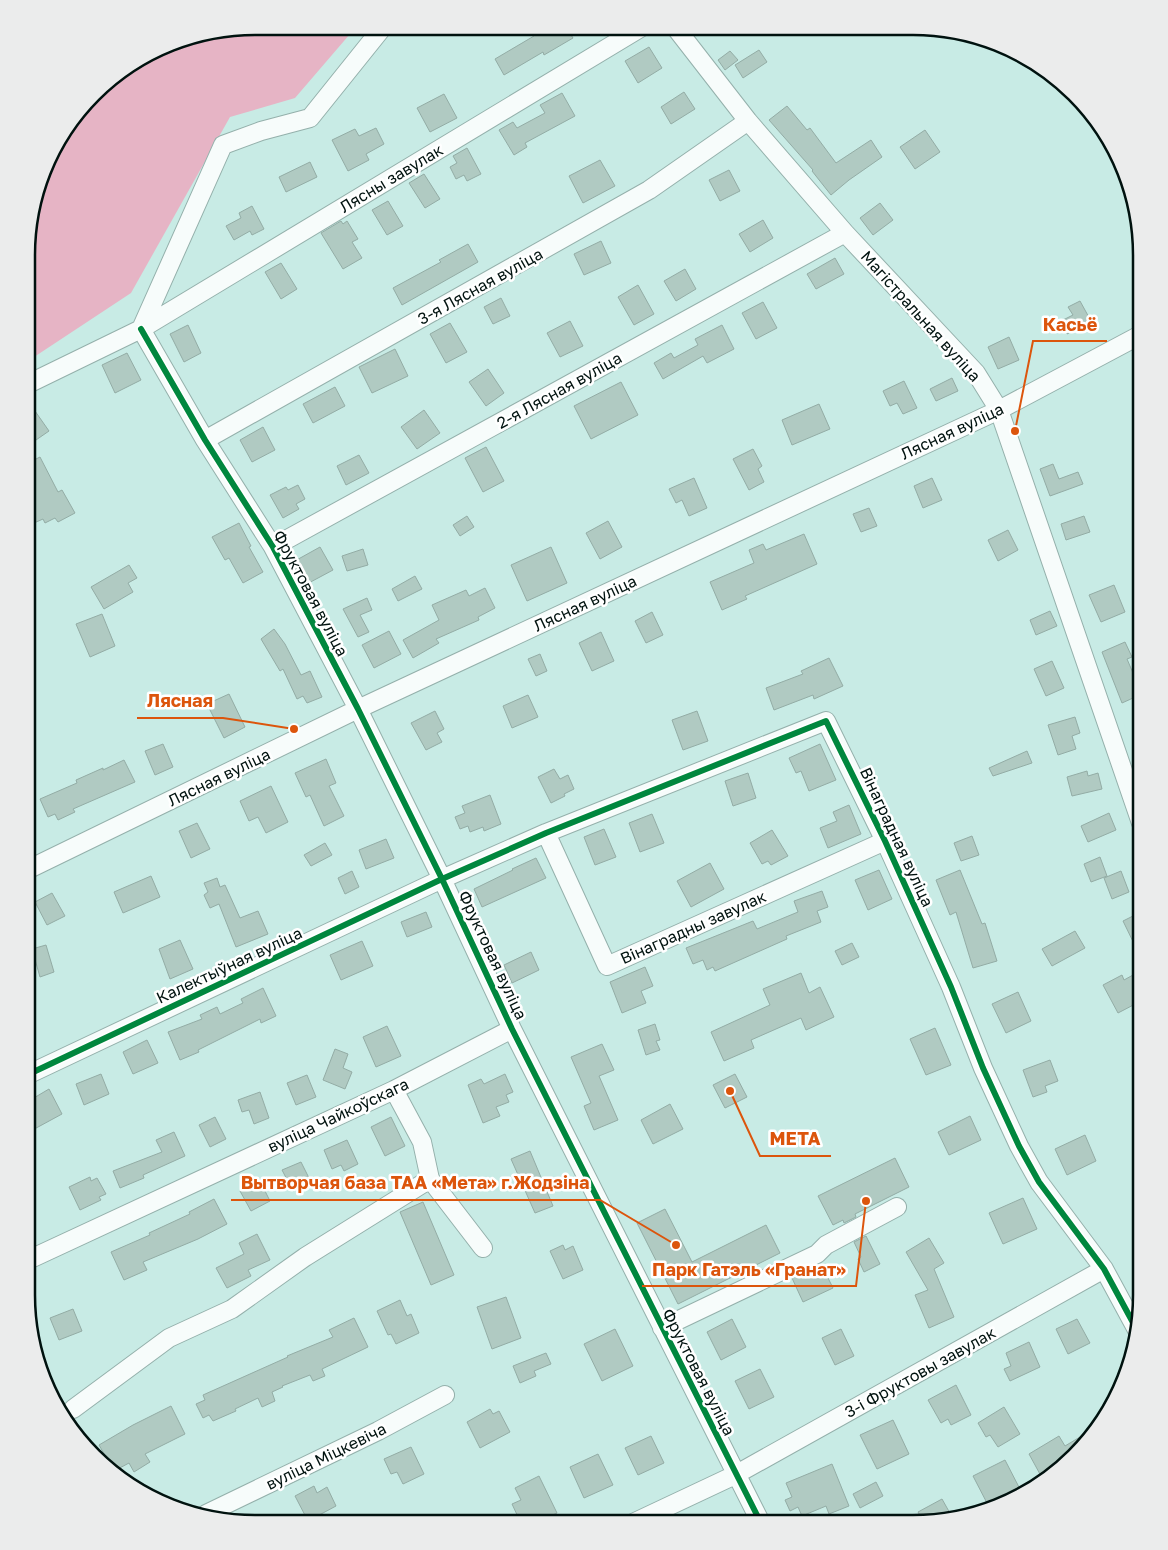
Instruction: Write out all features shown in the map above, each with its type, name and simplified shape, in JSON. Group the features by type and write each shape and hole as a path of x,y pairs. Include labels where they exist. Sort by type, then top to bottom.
{"street":[{"path":"141,329 223,145 261,131 310,118 377,35"},
{"name":"Лясны завулак","path":"35,381 141,329 629,35"},
{"name":"Магістральная вуліца","path":"680,35 748,121 845,233 976,373 999,410 1133,796"},
{"name":"3-я Лясная вуліца","path":"205,440 649,190 748,121"},
{"name":"2-я Лясная вуліца","path":"272,547 845,233"},
{"name":"Фруктовая вуліца","path":"141,329 205,440 272,547 358,709 442,879 512,1029 757,1515"},
{"name":"Лясная вуліца","path":"35,866 358,709 999,410 1133,339"},
{"name":"Вінаградная вуліца","path":"442,879 546,833 826,721 886,841 951,987 983,1068 1019,1146 1039,1182 1104,1269 1132,1320"},
{"name":"Вінаградны завулак","path":"546,833 608,966 886,841"},
{"name":"Калектыўная вуліца","path":"35,1071 442,879"},
{"name":"вуліца Чайкоўскага","path":"35,1257 394,1090 512,1029"},
{"path":"394,1090 422,1142 430,1179 483,1248"},
{"path":"73,1409 169,1338 232,1309 305,1257 430,1179"},
{"path":"662,1328 817,1254 826,1245 897,1207"},
{"name":"3-і Фруктовы завулак","path":"650,1515 736,1475 1104,1269"},
{"name":"вуліца Міцкевіча","path":"212,1511 378,1431 445,1395"}],"shaded area":[{"path":"240,35 349,35 295,98 230,117 131,293 35,356 35,240 42,198 64,145 89,110 110,89 145,64 198,42"}],"building":[{"path":"571,35 573,38 544,55 543,52 504,75 495,59 534,36"},
{"path":"649,47 662,68 638,83 625,61"},
{"path":"759,50 767,62 743,78 735,65"},
{"path":"730,51 738,60 725,70 718,60"},
{"path":"684,92 695,109 671,124 661,107"},
{"path":"562,93 575,116 525,143 527,147 514,155 499,130 513,122 517,128 545,113 540,105"},
{"path":"444,94 457,118 430,132 417,108"},
{"path":"787,106 807,130 810,128 836,163 871,140 882,157 831,195 813,170 769,120"},
{"path":"376,128 384,144 366,154 369,160 348,171 332,140 355,129 359,136"},
{"path":"925,130 940,152 915,169 900,147"},
{"path":"467,148 481,174 467,181 464,175 456,179 450,167 457,163 453,156"},
{"path":"600,160 615,186 583,203 569,176"},
{"path":"310,162 317,177 286,192 279,177"},
{"path":"729,170 740,191 720,201 709,180"},
{"path":"424,174 440,199 425,208 409,183"},
{"path":"388,201 403,226 387,235 372,210"},
{"path":"880,203 893,220 873,235 860,218"},
{"path":"252,206 264,229 252,235 250,231 234,240 226,226 241,218 239,213"},
{"path":"763,220 773,238 750,252 739,234"},
{"path":"341,221 343,224 347,221 358,239 352,242 362,258 343,269 321,233"},
{"path":"601,241 611,263 584,275 574,254"},
{"path":"468,244 478,262 402,305 393,288 441,262 439,260"},
{"path":"835,258 844,274 816,289 807,274"},
{"path":"281,263 297,289 281,299 265,272"},
{"path":"685,269 696,289 676,301 664,281"},
{"path":"638,285 654,314 634,325 618,297"},
{"path":"501,298 510,316 493,324 484,307"},
{"path":"1080,301 1091,321 1067,334 1061,321 1073,315 1068,307"},
{"path":"763,302 777,328 756,339 742,313"},
{"path":"570,321 583,346 560,357 547,333"},
{"path":"450,323 467,352 446,363 430,334"},
{"path":"188,325 201,353 184,362 170,334"},
{"path":"722,325 734,349 707,363 703,356 663,379 654,363 671,353 674,358 698,345 695,339"},
{"path":"1009,337 1019,360 998,369 988,347"},
{"path":"395,349 408,376 372,393 359,367"},
{"path":"127,353 141,380 115,393 102,365"},
{"path":"488,369 504,393 486,406 469,382"},
{"path":"952,378 958,391 936,401 930,389"},
{"path":"904,381 917,408 903,414 897,403 890,406 883,391"},
{"path":"621,382 638,415 591,439 574,406"},
{"path":"335,387 345,406 313,423 303,404"},
{"path":"819,404 830,429 792,445 782,420"},
{"path":"424,410 440,433 417,449 401,427"},
{"path":"35,411 49,431 36,440 35,439"},
{"path":"263,427 275,450 252,462 240,440"},
{"path":"486,447 504,481 483,492 465,458"},
{"path":"753,449 762,466 758,469 764,482 749,490 733,459"},
{"path":"359,455 369,473 346,485 337,466"},
{"path":"40,457 58,492 62,490 75,513 58,522 55,518 45,523 43,519 35,523 35,460"},
{"path":"1053,464 1059,479 1078,472 1083,484 1050,496 1040,469"},
{"path":"694,478 707,508 689,516 682,500 676,503 669,489"},
{"path":"932,478 942,500 923,508 914,486"},
{"path":"298,485 305,499 296,504 299,509 283,518 270,495 286,487 288,490"},
{"path":"869,508 877,526 861,532 853,514"},
{"path":"467,516 474,527 460,536 453,525"},
{"path":"1084,516 1090,532 1066,540 1061,524"},
{"path":"608,521 622,547 600,559 586,533"},
{"path":"239,523 251,546 249,547 263,572 243,583 229,558 225,560 212,537"},
{"path":"1008,530 1018,550 998,561 988,540"},
{"path":"804,534 817,564 745,596 747,599 722,610 710,582 754,563 749,550 763,544 766,550"},
{"path":"320,547 333,570 305,585 293,562"},
{"path":"551,547 567,583 527,601 511,565"},
{"path":"363,549 368,565 347,571 342,556"},
{"path":"129,565 137,578 128,583 133,592 104,609 91,587"},
{"path":"415,576 422,589 398,601 392,589"},
{"path":"1114,585 1125,612 1101,622 1089,595"},
{"path":"485,588 495,608 478,617 479,620 436,639 439,643 413,658 403,640 439,620 432,605 466,590 469,596"},
{"path":"367,598 372,610 360,615 369,632 358,637 343,609"},
{"path":"1050,611 1057,626 1036,635 1030,620"},
{"path":"652,612 663,635 646,643 635,621"},
{"path":"102,614 115,646 90,657 76,624"},
{"path":"274,629 285,644 301,675 310,671 322,697 307,703 303,696 297,699 283,669 280,671 261,639"},
{"path":"389,631 401,654 374,668 362,645"},
{"path":"601,632 614,661 592,671 579,643"},
{"path":"1125,642 1132,657 1127,659 1133,673 1133,698 1122,703 1102,652"},
{"path":"540,654 547,671 536,676 528,659"},
{"path":"829,658 843,686 814,699 813,695 774,710 766,688 803,674 801,671"},
{"path":"1052,661 1064,688 1046,696 1034,669"},
{"path":"229,694 245,727 224,738 207,704"},
{"path":"528,695 538,717 512,728 503,706"},
{"path":"435,711 444,729 437,733 442,742 426,750 411,723"},
{"path":"697,711 708,741 683,750 672,720"},
{"path":"1075,717 1080,733 1072,736 1076,749 1058,755 1048,725"},
{"path":"163,744 173,767 155,775 145,751"},
{"path":"820,744 836,780 809,791 801,771 796,773 789,758"},
{"path":"1027,751 1032,763 993,776 989,768"},
{"path":"326,759 336,783 329,786 344,816 324,826 310,795 306,797 295,773"},
{"path":"124,760 135,782 73,809 75,812 58,820 55,814 48,817 40,799 77,783 76,780"},
{"path":"554,769 560,779 568,775 574,789 551,803 538,777"},
{"path":"1087,771 1088,776 1098,773 1102,789 1072,796 1067,777"},
{"path":"748,773 756,798 733,806 725,781"},
{"path":"271,786 288,822 266,833 258,817 249,821 240,801"},
{"path":"490,795 501,824 484,831 483,827 470,832 468,826 460,829 455,817 465,813 462,806"},
{"path":"849,805 861,834 828,848 820,828 837,821 833,812"},
{"path":"1109,813 1116,830 1088,842 1081,826"},
{"path":"652,814 664,843 640,852 629,823"},
{"path":"197,823 210,849 191,858 179,831"},
{"path":"604,829 616,857 595,865 584,837"},
{"path":"772,830 788,856 771,865 768,861 762,864 750,843"},
{"path":"972,836 979,855 961,861 954,843"},
{"path":"386,839 394,858 366,869 359,850"},
{"path":"325,843 332,855 311,866 304,855"},
{"path":"1100,857 1107,876 1091,882 1084,864"},
{"path":"536,858 546,878 482,907 474,889"},
{"path":"710,863 724,889 691,907 677,881"},
{"path":"879,870 892,899 868,910 855,880"},
{"path":"960,870 982,924 985,923 997,961 973,968 956,912 950,915 936,880"},
{"path":"352,871 359,887 345,894 338,878"},
{"path":"1121,871 1129,892 1112,899 1104,878"},
{"path":"151,876 160,897 123,913 114,892"},
{"path":"217,878 220,887 225,885 240,918 258,911 268,934 236,947 219,904 210,908 204,895 208,892 204,883"},
{"path":"822,891 828,907 817,911 821,922 786,936 787,939 715,971 713,967 707,970 703,960 693,964 686,948 753,921 757,929 798,912 794,901"},
{"path":"52,893 65,916 47,925 35,902"},
{"path":"426,912 432,927 407,937 401,922"},
{"path":"1133,916 1133,942 1123,921"},
{"path":"1075,931 1085,948 1052,966 1042,949"},
{"path":"180,940 193,969 170,979 159,949"},
{"path":"362,941 373,966 341,980 330,955"},
{"path":"852,943 859,957 842,965 835,951"},
{"path":"46,945 54,972 40,977 35,960 35,948"},
{"path":"531,952 539,970 512,983 504,965"},
{"path":"645,967 653,986 641,991 646,1003 622,1013 610,982"},
{"path":"801,973 809,993 820,987 834,1017 806,1030 801,1018 751,1040 754,1048 724,1061 711,1032 770,1005 763,989"},
{"path":"1122,975 1124,980 1133,975 1133,1005 1118,1013 1103,985"},
{"path":"263,988 276,1016 261,1023 260,1019 198,1050 199,1052 180,1060 168,1032 202,1019 200,1015 217,1007 220,1014 243,1003 241,999"},
{"path":"1018,992 1031,1021 1006,1033 992,1004"},
{"path":"655,1024 660,1040 656,1041 660,1050 646,1055 638,1030"},
{"path":"387,1026 401,1056 376,1067 363,1037"},
{"path":"935,1028 951,1065 926,1075 910,1039"},
{"path":"147,1040 158,1063 133,1074 123,1052"},
{"path":"602,1044 614,1070 599,1076 618,1120 594,1130 584,1106 591,1103 571,1057"},
{"path":"335,1049 348,1054 343,1068 352,1072 345,1089 323,1080"},
{"path":"1050,1060 1058,1081 1045,1086 1047,1092 1033,1097 1023,1070"},
{"path":"101,1074 109,1094 84,1105 76,1084"},
{"path":"505,1074 513,1092 506,1095 509,1102 496,1107 500,1116 483,1123 468,1085 481,1079 484,1084"},
{"path":"735,1074 747,1097 725,1108 713,1085"},
{"path":"307,1075 316,1097 296,1105 287,1083"},
{"path":"49,1089 62,1114 35,1129 35,1097"},
{"path":"260,1092 269,1118 254,1124 249,1110 242,1112 238,1100"},
{"path":"670,1104 683,1129 653,1144 641,1120"},
{"path":"970,1116 981,1140 949,1155 938,1132"},
{"path":"215,1117 226,1139 210,1147 199,1125"},
{"path":"391,1117 405,1146 385,1156 371,1127"},
{"path":"174,1132 185,1156 143,1175 144,1178 120,1188 113,1171 162,1152 156,1140"},
{"path":"1085,1135 1096,1161 1067,1175 1055,1149"},
{"path":"347,1140 358,1164 344,1171 341,1165 332,1169 324,1150"},
{"path":"530,1151 553,1206 535,1213 511,1159"},
{"path":"895,1158 909,1187 855,1214 856,1217 844,1223 843,1220 833,1225 818,1196"},
{"path":"301,1162 311,1182 293,1191 282,1170"},
{"path":"90,1177 91,1181 97,1178 106,1194 99,1197 101,1200 80,1210 69,1187"},
{"path":"260,1181 270,1201 251,1211 240,1191"},
{"path":"1023,1198 1037,1229 1003,1244 989,1213"},
{"path":"214,1199 227,1224 198,1239 143,1262 147,1270 124,1280 111,1252 150,1235 149,1233 190,1214 189,1212"},
{"path":"423,1202 454,1275 431,1285 400,1212"},
{"path":"665,1209 692,1262 766,1225 780,1253 678,1304 637,1223"},
{"path":"257,1234 270,1260 248,1270 251,1276 227,1288 216,1268 244,1254 239,1243"},
{"path":"866,1236 880,1264 864,1272 858,1259 861,1257 854,1242"},
{"path":"929,1238 944,1263 934,1269 954,1317 929,1328 915,1295 928,1290 906,1252"},
{"path":"563,1245 565,1250 573,1246 583,1270 563,1279 550,1251"},
{"path":"821,1264 833,1288 803,1302 792,1278"},
{"path":"506,1297 521,1338 492,1349 477,1307"},
{"path":"400,1300 407,1316 411,1314 419,1333 396,1344 391,1334 388,1335 377,1311"},
{"path":"73,1309 82,1331 59,1340 50,1318"},
{"path":"354,1318 368,1347 322,1369 325,1376 313,1381 310,1375 282,1386 272,1392 275,1401 262,1407 258,1398 235,1409 236,1411 213,1421 209,1415 203,1418 196,1404 205,1400 203,1395 333,1337 329,1330"},
{"path":"732,1319 746,1347 721,1360 707,1332"},
{"path":"1077,1319 1090,1343 1068,1354 1056,1329"},
{"path":"615,1329 633,1366 602,1381 584,1344"},
{"path":"841,1329 854,1356 835,1365 822,1338"},
{"path":"1029,1342 1040,1367 1010,1381 1004,1369 1011,1366 1006,1353"},
{"path":"546,1353 551,1364 534,1371 536,1376 520,1383 513,1366"},
{"path":"760,1369 774,1397 749,1409 735,1381"},
{"path":"956,1385 971,1415 951,1425 948,1419 941,1423 928,1400"},
{"path":"171,1406 185,1434 145,1454 150,1462 134,1472 129,1463 119,1468 106,1458 99,1445"},
{"path":"1004,1407 1020,1434 998,1447 990,1435 986,1437 978,1423"},
{"path":"490,1409 493,1414 499,1411 510,1432 480,1448 467,1422"},
{"path":"893,1420 909,1454 877,1469 860,1435"},
{"path":"1083,1435 1069,1451 1040,1475 1029,1454 1059,1436 1065,1446"},
{"path":"651,1436 664,1463 638,1475 625,1448"},
{"path":"411,1447 424,1474 403,1484 397,1472 391,1474 384,1459"},
{"path":"598,1454 613,1485 584,1498 570,1467"},
{"path":"1005,1460 1019,1488 986,1502 973,1476"},
{"path":"832,1464 849,1506 829,1514 826,1506 804,1515 802,1515 798,1507 790,1511 785,1500 792,1497 786,1483"},
{"path":"539,1476 557,1513 553,1515 517,1515 512,1504 521,1500 515,1488"},
{"path":"876,1482 883,1496 860,1508 853,1494"},
{"path":"314,1486 317,1493 327,1487 336,1506 319,1515 305,1515 295,1496"},
{"path":"942,1499 949,1512 928,1515 920,1515 918,1512"}],"cycle path":[{"path":"141,329 205,440 273,547 358,709 442,879 512,1029 757,1515"},
{"path":"35,1071 442,879 546,833 826,721 885,841 951,987 983,1068 1019,1146 1039,1182 1104,1269 1132,1320"}],"place":[{"name":"Касьё","path":"1015,431"},
{"name":"Лясная","path":"294,729"},
{"name":"МЕТА","path":"730,1091"},
{"name":"Парк Гатэль «Гранат»","path":"866,1201"},
{"name":"Вытворчая база ТАА «Мета» г.Жодзіна","path":"676,1245"}]}
